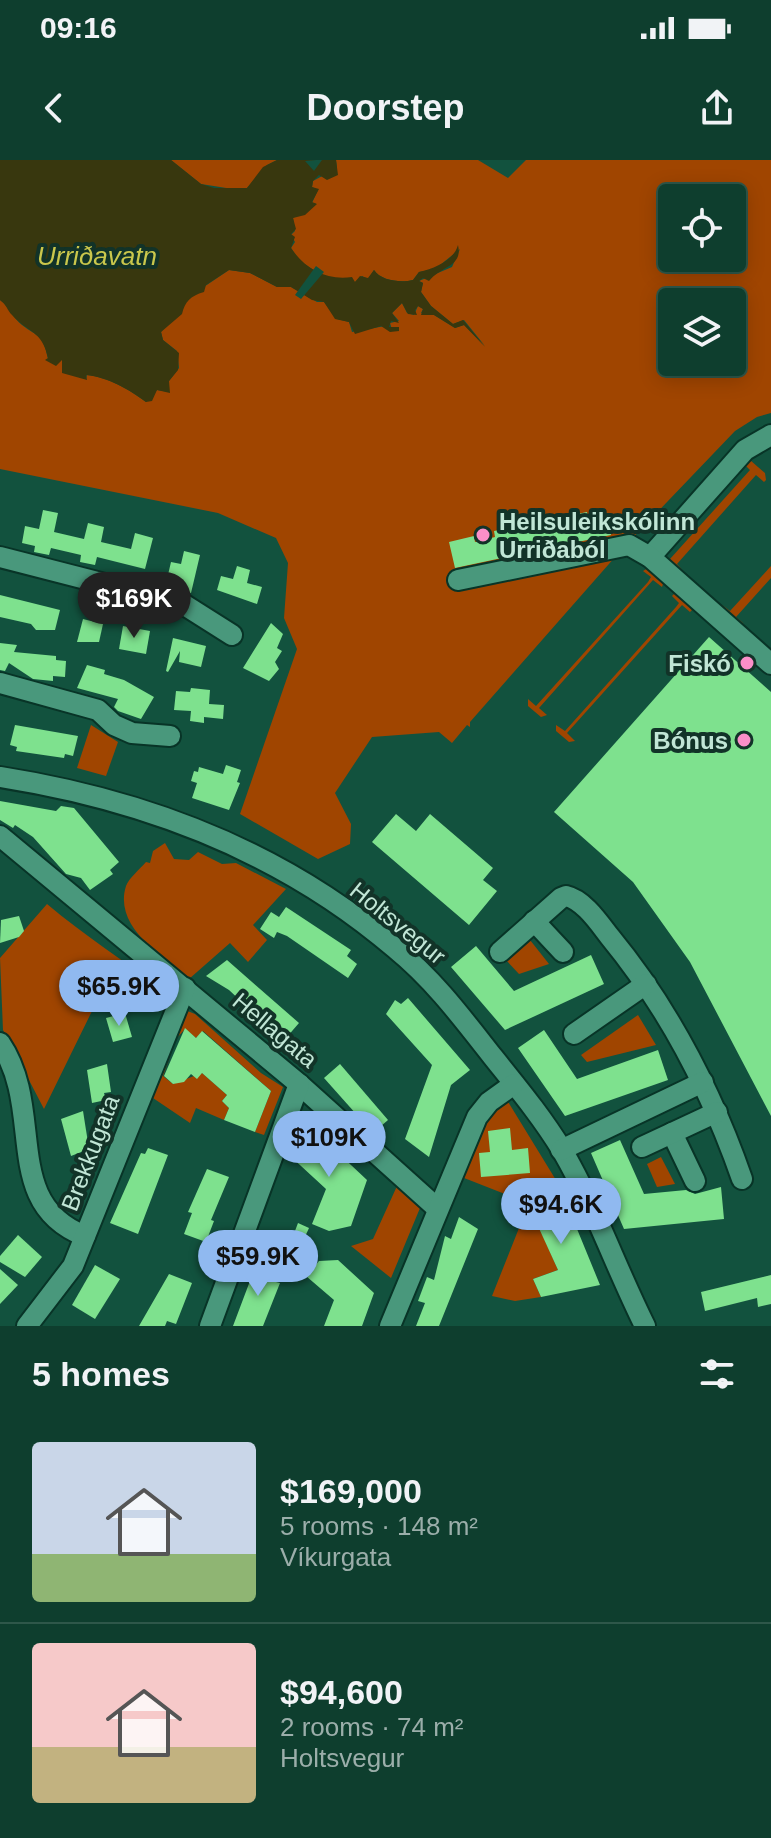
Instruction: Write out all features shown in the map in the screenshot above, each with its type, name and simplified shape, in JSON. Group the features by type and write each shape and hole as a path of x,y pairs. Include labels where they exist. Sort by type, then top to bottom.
{"street":[{"path":"650,557 745,450 771,435"},
{"path":"458,580 629,545 650,557 771,664"},
{"path":"0,557 183,604 232,635"},
{"path":"0,683 98,710 114,725 132,733 170,736"},
{"name":"Holtsvegur","path":"0,777 60,787 130,804 187,823 271,864 369,927 398,950 443,995 514,1084 561,1150 609,1241 645,1326"},
{"name":"Hellagata","path":"0,836 299,1084 438,1209"},
{"path":"500,952 561,898 572,897 603,928 646,984 703,1082 742,1179"},
{"path":"534,921 563,952"},
{"path":"574,1034 646,984"},
{"name":"Brekkugata","path":"27,1326 61,1286 85,1236 185,988"},
{"path":"0,1043 13,1065 21,1090 32,1192 54,1221 85,1236"},
{"path":"561,1150 703,1082"},
{"path":"210,1326 299,1084"},
{"path":"390,1326 477,1117 489,1102 514,1084"},
{"path":"642,1147 717,1112"},
{"path":"672,1133 695,1181"}],"shaded area":[{"path":"171,160 277,160 267,165 247,188 239,190 201,184"},
{"path":"336,160 478,160 508,178 526,160 771,160 771,413 757,417 735,431 623,548 470,722 470,727 467,725 452,743 439,732 372,737 335,793 351,824 350,844 318,859 240,814 297,649 284,618 288,563 276,538 218,513 0,469 0,300 19,322 42,341 46,360 62,360 64,372 86,379 87,375 103,378 146,402 157,390 169,392 169,381 179,368 177,351 163,340 161,332 192,295 229,270 250,273 277,287 291,287 317,302 324,302 337,319 349,322 352,332 385,326 392,330 390,323 399,321 392,313 402,303 407,313 414,315 418,306 423,309 421,313 434,315 455,328 464,325 485,346 464,320 453,324 431,306 421,292 423,283 419,281 452,267 460,249 435,269 419,272 408,281 387,279 374,270 368,279 362,276 355,282 324,277 300,261 291,248 295,242 291,235 295,231 293,218 316,203 312,203 318,190 312,187 313,181 337,168"},
{"path":"750,460 765,473 766,480 764,482 756,475 677,564 684,572 661,559 662,553 670,559 750,470 743,463"},
{"path":"771,566 771,578 736,617 744,624 721,610 722,605 730,611"},
{"path":"648,568 663,584 662,587 653,580 539,708 547,715 541,717 528,706 528,699 536,706 648,582 651,577 643,571"},
{"path":"679,594 692,610 690,612 682,605 567,733 575,741 569,742 556,731 556,725 565,731 676,607 679,603 672,596"},
{"path":"91,725 118,742 106,776 77,768"},
{"path":"165,843 174,859 189,860 198,852 222,864 236,863 286,889 253,925 267,940 248,962 230,943 189,979 154,951 133,928 124,901 126,886 146,862 150,863 153,851"},
{"path":"47,904 162,991 153,1007 124,999 93,1009 44,1109 3,1030 0,958"},
{"path":"530,940 549,964 519,974 505,959"},
{"path":"185,1010 195,1014 261,1073 283,1087 264,1135 255,1132 271,1091 203,1031 196,1038 185,1029 176,1039 163,1076 173,1084 202,1073 227,1095 222,1101 229,1108 224,1120 196,1108 190,1123 150,1096"},
{"path":"638,1015 656,1045 587,1062 581,1055"},
{"path":"507,1100 559,1185 528,1202 558,1270 533,1279 541,1297 515,1301 492,1296 525,1213 512,1207 515,1198 459,1176 489,1118"},
{"path":"661,1157 675,1184 657,1187 647,1164"},
{"path":"397,1186 420,1208 391,1278 351,1246 373,1239"}],"water":[{"name":"Urriðavatn","path":"0,160 171,160 201,184 214,188 247,188 263,167 277,160 316,160 305,161 314,171 322,160 336,160 338,175 327,180 319,175 313,181 312,187 319,189 312,202 317,204 305,215 293,218 296,229 291,234 295,237 291,248 296,255 317,272 333,277 352,277 355,282 360,276 368,278 374,270 386,279 403,281 413,280 419,272 443,263 453,255 458,245 459,252 454,262 429,281 423,278 419,281 423,283 421,292 431,306 453,324 463,320 485,347 464,325 455,328 434,315 421,315 423,309 418,306 415,310 417,315 408,314 402,303 392,313 399,323 391,321 389,327 399,327 399,331 390,332 381,326 355,334 349,322 335,319 324,302 312,300 291,287 277,287 250,273 229,270 206,285 204,292 189,300 182,314 161,332 163,340 179,353 178,370 169,381 170,393 157,390 152,401 146,402 102,378 86,375 87,380 62,373 62,360 56,366 45,360 48,358 42,342 0,300"}],"pier":[{"path":"316,266 324,272 301,299 295,295"}],"building":[{"path":"43,510 58,513 54,532 84,539 88,523 104,527 101,542 131,549 135,533 153,538 145,569 97,557 95,565 80,562 81,555 51,548 49,555 34,552 35,546 22,543 25,526 39,529"},
{"path":"587,512 589,524 608,521 611,535 455,568 449,542 474,536 475,542 495,537 494,531"},
{"path":"184,551 200,555 191,593 176,589 177,581 167,579 171,562 181,564"},
{"path":"237,566 250,570 247,583 262,587 257,604 217,590 221,576 233,579"},
{"path":"0,595 60,610 55,630 36,630 31,624 0,617"},
{"path":"83,619 103,624 99,642 77,642"},
{"path":"271,623 283,634 277,648 282,651 275,662 279,669 269,681 243,668"},
{"path":"123,626 150,631 146,654 119,649"},
{"path":"709,637 771,692 771,1116 690,962 633,882 554,812"},
{"path":"173,638 206,646 201,667 179,662 180,651 166,671"},
{"path":"0,643 17,645 14,652 56,656 56,660 66,661 65,677 53,676 53,681 33,679 9,663 5,671 0,670"},
{"path":"87,665 105,670 104,674 124,680 154,697 141,719 118,711 114,707 118,699 77,688"},
{"path":"191,688 210,690 209,704 224,705 223,719 204,717 204,723 190,721 191,711 174,710 176,691 190,692"},
{"path":"15,725 78,736 73,756 65,754 64,758 16,751 17,747 10,745"},
{"path":"226,765 241,770 237,782 240,783 229,810 192,798 197,783 191,781 194,771 198,772 199,767 223,774"},
{"path":"0,801 56,811 61,806 74,808 119,862 110,870 113,874 90,890 81,878 66,874 33,837 15,825 13,828 0,820"},
{"path":"396,814 416,831 430,814 493,868 483,880 497,891 469,925 372,842"},
{"path":"286,907 351,950 347,956 357,964 348,978 287,936 277,932 274,938 260,929 271,912 279,917"},
{"path":"19,916 24,931 19,937 0,943 1,920"},
{"path":"476,946 514,991 591,955 604,984 505,1030 451,967"},
{"path":"227,960 299,1023 286,1038 277,1030 275,1033 229,990 206,976"},
{"path":"408,998 470,1070 451,1085 429,1157 405,1139 432,1065 386,1014 395,1000 401,1004"},
{"path":"125,1013 132,1037 113,1042 106,1018"},
{"path":"185,1028 196,1038 202,1031 271,1091 255,1132 224,1120 229,1108 222,1101 227,1095 202,1073 197,1079 191,1074 184,1082 173,1084 164,1076"},
{"path":"544,1030 577,1079 658,1050 668,1080 565,1116 518,1048"},
{"path":"107,1064 111,1092 104,1093 106,1100 92,1103 87,1070"},
{"path":"340,1064 388,1120 373,1133 324,1078"},
{"path":"83,1111 89,1149 71,1156 61,1119"},
{"path":"303,1120 367,1180 351,1226 329,1231 312,1224 326,1189 288,1154"},
{"path":"510,1128 512,1150 528,1148 530,1173 481,1177 479,1153 490,1152 488,1131"},
{"path":"620,1140 644,1194 686,1190 695,1194 721,1187 724,1219 624,1229 591,1153"},
{"path":"148,1148 168,1155 138,1234 110,1223 141,1153 145,1154"},
{"path":"207,1169 229,1177 211,1220 214,1221 206,1242 184,1234 192,1213 188,1212"},
{"path":"559,1185 600,1285 541,1297 533,1279 558,1270 527,1202"},
{"path":"459,1217 478,1229 439,1326 416,1326 425,1303 418,1301 427,1277 434,1280 445,1236 451,1239"},
{"path":"298,1223 309,1228 302,1243 292,1239"},
{"path":"18,1235 42,1257 25,1277 0,1262 0,1256"},
{"path":"338,1260 374,1293 362,1326 324,1326 334,1300 306,1276 319,1261"},
{"path":"95,1265 120,1279 95,1319 72,1305"},
{"path":"256,1265 279,1274 276,1282 280,1283 263,1326 233,1326"},
{"path":"0,1269 18,1285 0,1304"},
{"path":"169,1274 192,1283 176,1324 167,1321 165,1326 139,1326"},
{"path":"771,1275 771,1304 758,1307 757,1298 705,1311 701,1292"}],"place":[{"name":"Heilsuleikskólinn Urriðaból","path":"483,535"},
{"name":"Fiskó","path":"747,663"},
{"name":"Bónus","path":"744,740"}]}
